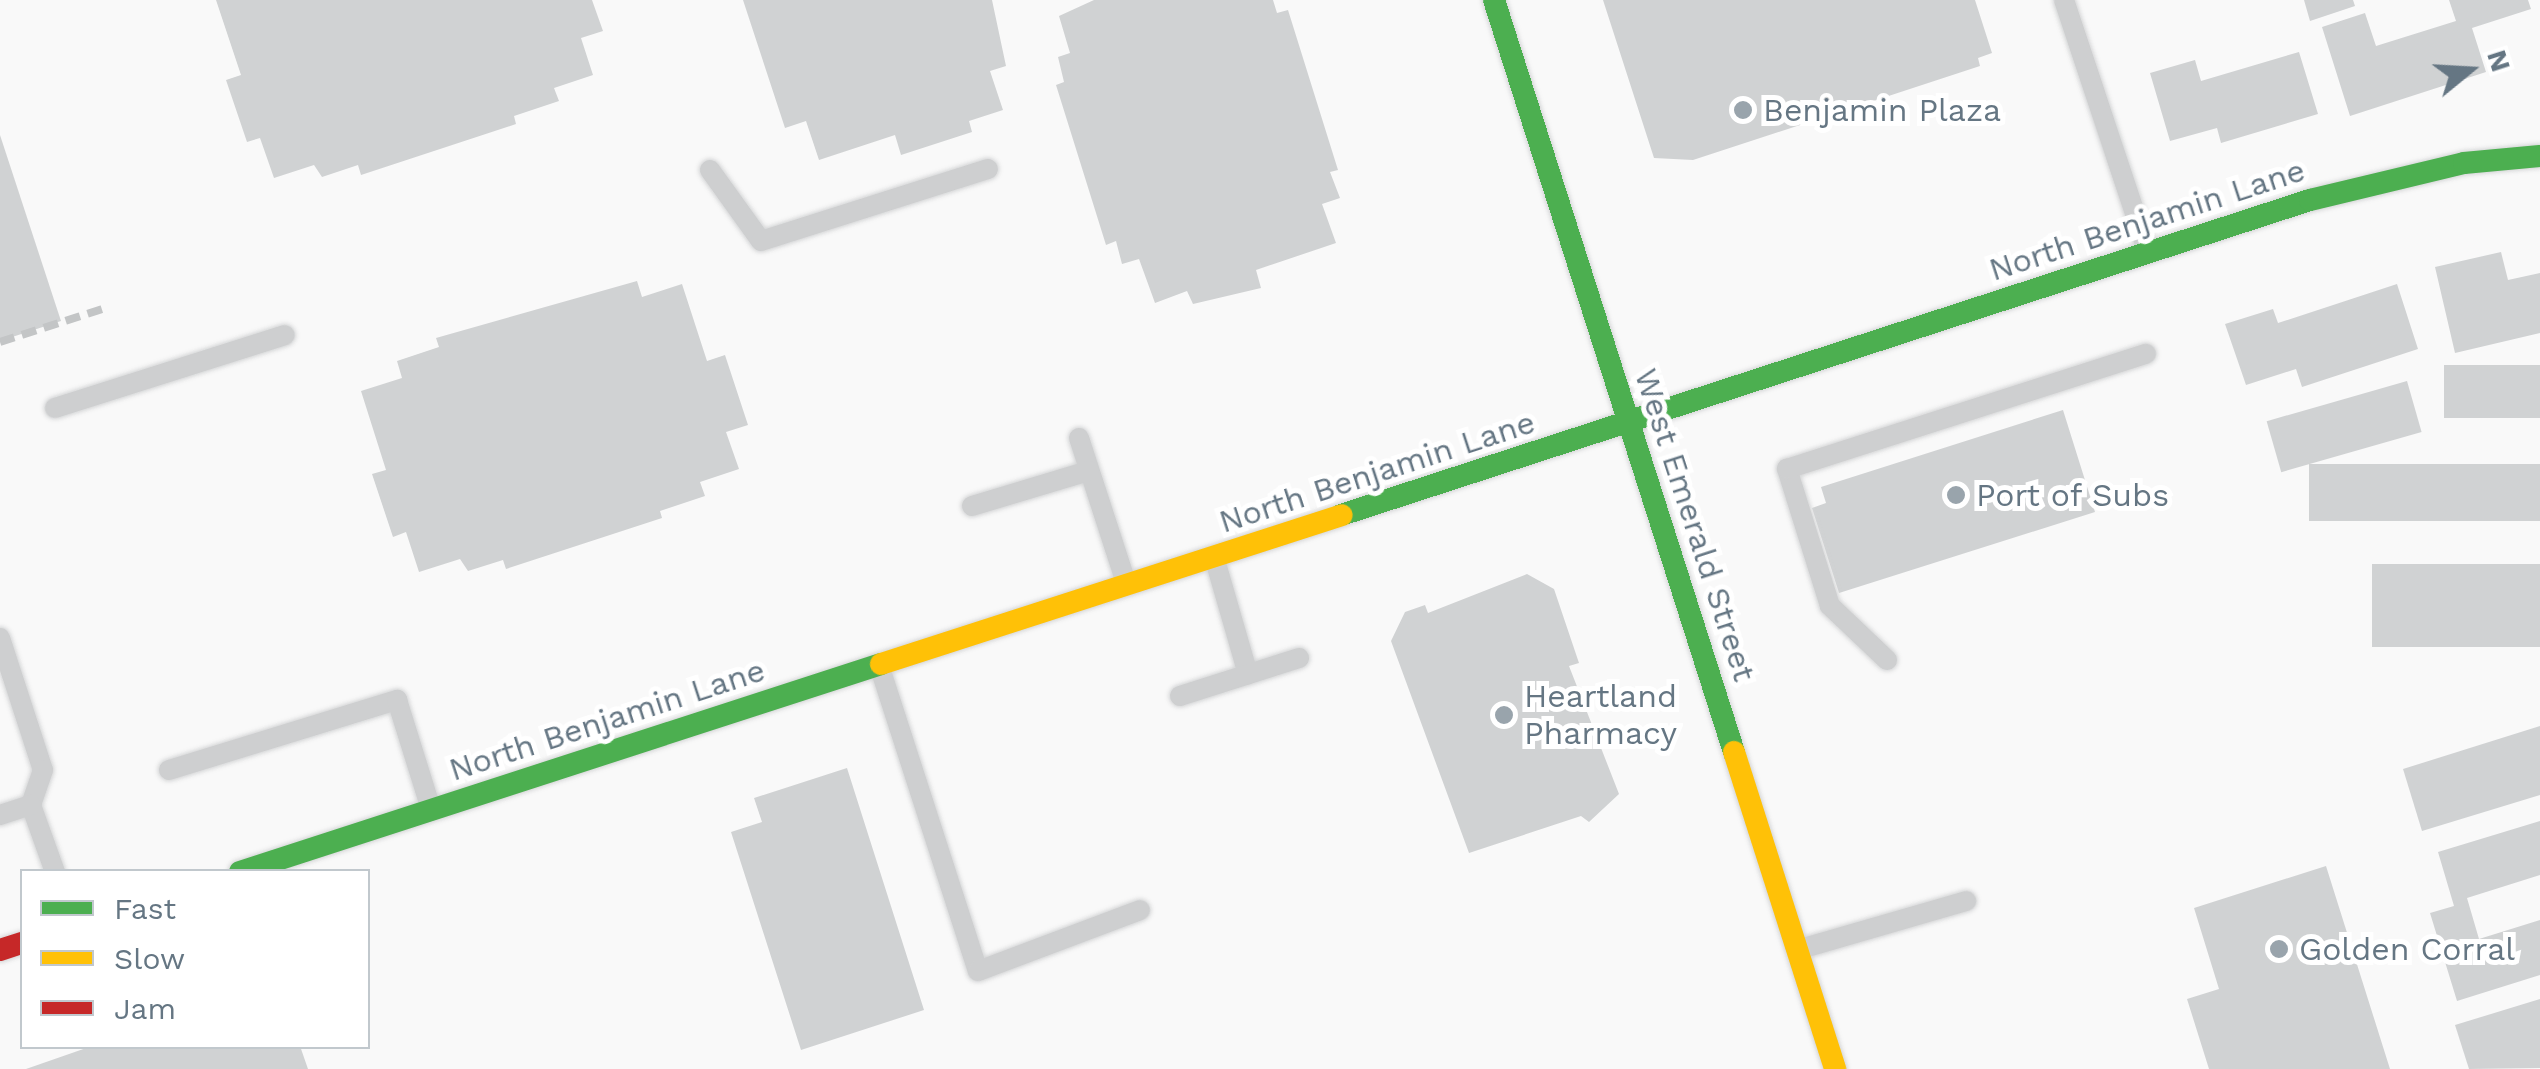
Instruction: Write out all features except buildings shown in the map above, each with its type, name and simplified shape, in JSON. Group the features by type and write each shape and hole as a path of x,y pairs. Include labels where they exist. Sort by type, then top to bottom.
{"street":[{"name":"West Emerald Street","path":"1494,0 1835,1069"},
{"name":"North Benjamin Lane","path":"249,869 1215,560 2310,200 2464,163 2540,156"}],"lane":[{"path":"2064,0 2148,254"},
{"path":"710,170 761,241 988,169"},
{"path":"55,408 286,335"},
{"path":"1887,660 1830,606 1787,469 2146,354"},
{"path":"1079,438 1128,588"},
{"path":"972,506 1090,471"},
{"path":"1215,560 1248,674"},
{"path":"0,638 43,770 31,805 54,869"},
{"path":"1180,696 1299,658"},
{"path":"880,666 978,971 1140,910"},
{"path":"170,770 396,700 432,811"},
{"path":"0,815 31,805"},
{"path":"1798,950 1966,901"}],"railway":[{"path":"0,342 105,308"}],"traffic: fast":[{"path":"1494,0 1734,752"},
{"path":"1341,515 2310,200 2464,163 2540,156"},
{"path":"249,869 881,664"}],"traffic: slow":[{"path":"881,664 1341,515"},
{"path":"1734,752 1835,1069"}],"traffic: jam":[{"path":"0,950 20,944"}],"place":[{"name":"Benjamin Plaza","path":"1743,110"},
{"name":"Port of Subs","path":"1956,495"},
{"name":"Heartland Pharmacy","path":"1504,715"},
{"name":"Golden Corral","path":"2279,949"}]}
